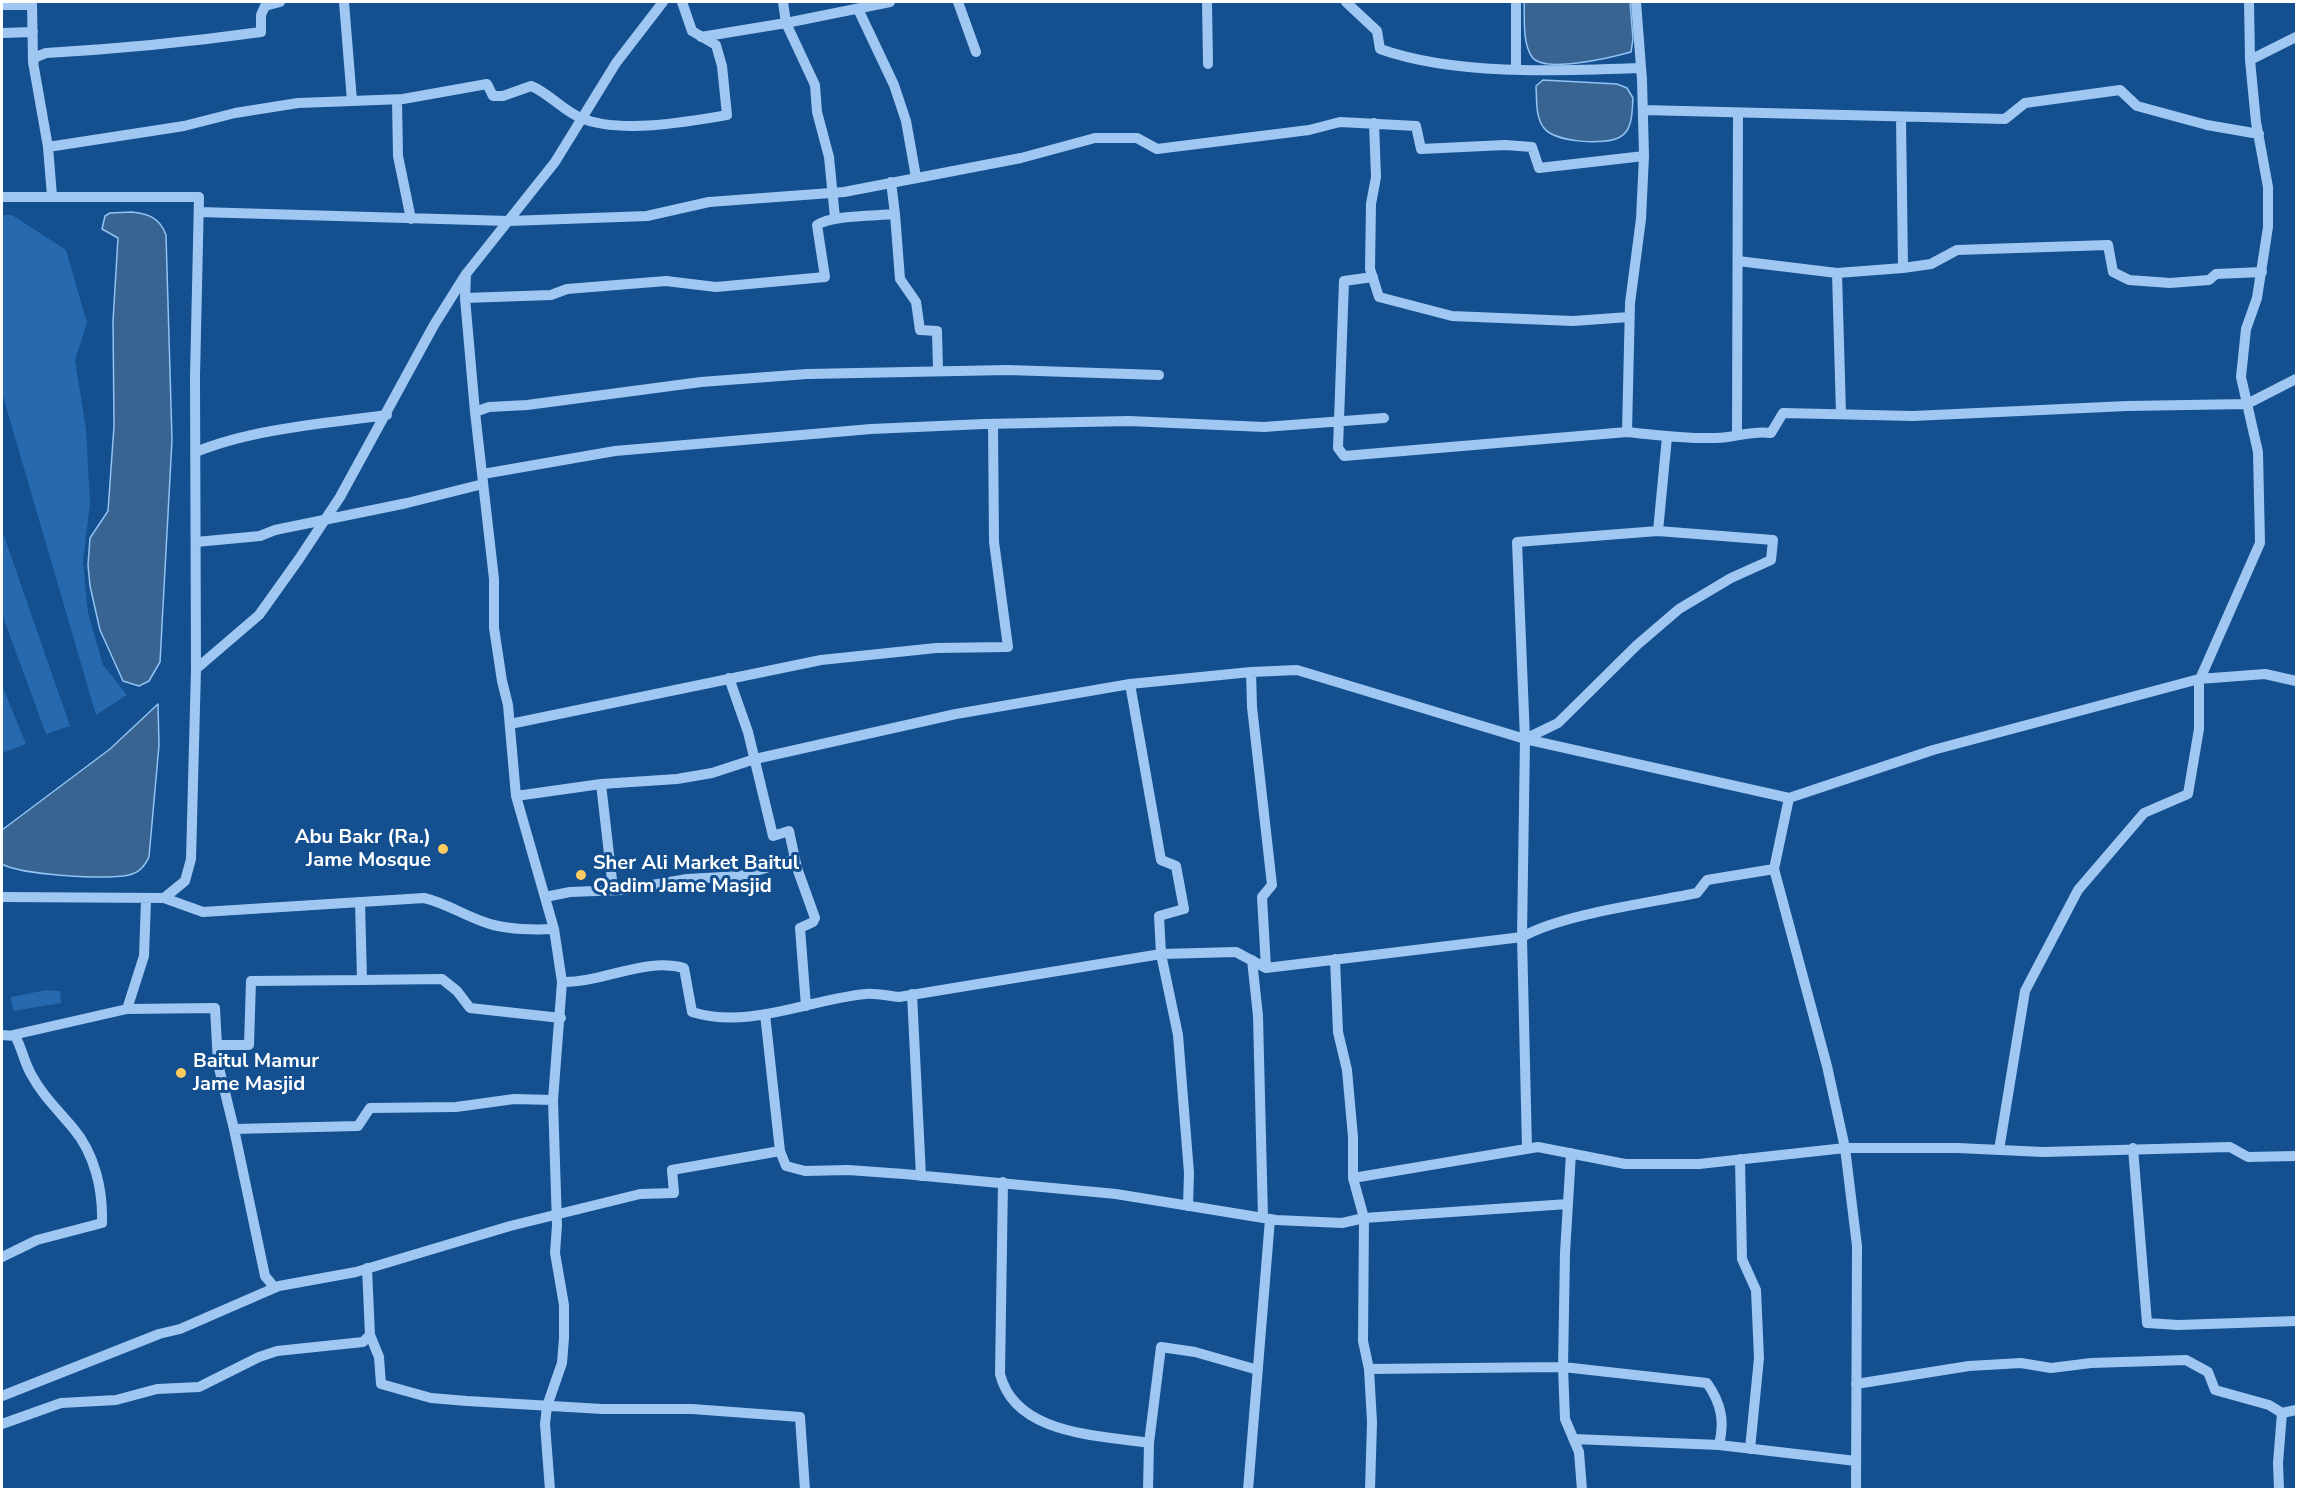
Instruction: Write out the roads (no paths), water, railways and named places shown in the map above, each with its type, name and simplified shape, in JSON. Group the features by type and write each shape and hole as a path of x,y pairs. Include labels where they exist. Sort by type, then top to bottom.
{"street":[{"path":"33,62 36,57 46,53 151,47 191,39 261,32 261,15 265,6 280,2"},
{"path":"344,2 352,101"},
{"path":"196,669 227,645 259,615 324,521 387,415 434,325 466,274 555,162 616,63 663,2"},
{"path":"48,147 184,126 235,112 309,101 397,100 487,84 493,96 503,96 531,86 540,89 551,101 582,118 628,124 671,123 727,115 722,66 716,45 692,31 682,2"},
{"path":"783,2 786,23 815,85 817,112 829,157 835,218"},
{"path":"701,36 786,23 850,7 887,2"},
{"path":"958,2 976,52"},
{"path":"1207,2 1208,64"},
{"path":"1346,2 1377,31 1380,49 1443,63 1516,69 1573,71 1641,68"},
{"path":"1516,2 1516,69"},
{"path":"1627,432 1629,316 1641,219 1644,156 1636,2"},
{"path":"1999,1150 2025,991 2078,890 2144,813 2188,794 2199,729 2199,679 2260,543 2258,452 2241,377 2246,329 2258,298 2268,227 2268,187 2250,60 2249,2"},
{"path":"2,5 32,3 33,62 48,147 52,196"},
{"path":"850,7 894,85 906,121 916,177"},
{"path":"2,33 33,32"},
{"path":"2250,60 2296,37"},
{"path":"1643,110 2005,119 2025,103 2120,90 2138,106 2207,125 2259,134"},
{"path":"397,100 398,156 411,219"},
{"path":"1737,435 1738,113"},
{"path":"1901,118 1903,268"},
{"path":"199,212 509,221 647,216 709,202 833,192 891,182 1021,158 1095,138 1137,138 1157,149 1309,130 1340,122 1416,126 1421,149 1532,147 1539,168 1644,156"},
{"path":"1374,123 1376,177 1371,204 1369,242 1373,277 1379,297 1443,315 1573,321 1629,316"},
{"path":"891,182 900,279 916,302 920,330 937,331 938,370"},
{"path":"2,197 52,196 126,199 199,197 196,669 191,859 185,881 164,898"},
{"path":"465,298 551,295 567,289 666,281 716,287 825,277 817,225 835,218 895,214"},
{"path":"1738,261 1837,273 1931,264 1957,250 2108,245 2113,272 2128,280 2170,284 2209,280 2216,274 2262,272"},
{"path":"1837,273 1841,414"},
{"path":"466,274 465,298 475,412 494,579 494,628 510,724 516,796 554,929 562,982 554,1100 555,1253 564,1305 564,1338 562,1363 548,1406 545,1424 550,1490"},
{"path":"1373,277 1344,281 1338,448 1344,456 1627,432 1667,437 1718,438 1756,430 1771,432 1783,413 1913,416 2127,406 2247,404 2296,379"},
{"path":"475,412 489,407 527,405 750,377 938,370 1159,375"},
{"path":"196,452 213,445 284,429 387,415"},
{"path":"196,542 260,536 275,530 324,521 483,479 615,451 758,437 993,424 1129,421 1264,427 1384,418"},
{"path":"510,724 821,660 936,648 1008,647 994,542 993,424"},
{"path":"1658,531 1667,437"},
{"path":"1525,739 1558,723 1637,645 1679,609 1731,578 1772,560 1773,540 1658,531 1517,542 1525,739 1522,937 1527,1149"},
{"path":"516,796 601,784 677,779 712,773 755,759 956,714 1130,684 1251,672 1297,670 1525,739 1789,798 1933,750 2199,679 2265,674 2296,681"},
{"path":"1251,672 1253,716 1272,885 1262,897 1266,968"},
{"path":"729,678 755,759 773,836 789,831 795,859 815,918 813,922 800,928 806,1006"},
{"path":"1130,684 1161,860 1176,866 1184,909 1159,916 1161,954 1178,1035 1189,1173 1188,1206"},
{"path":"601,784 612,889"},
{"path":"1789,798 1774,869 1827,1066 1845,1148 1857,1246 1856,1490"},
{"path":"546,897 570,892 687,879 740,876 795,859"},
{"path":"562,982 580,982 669,964 684,968 692,1012 708,1017 765,1014 867,994 899,997 1161,954 1236,952 1266,968 1522,937 1532,931 1585,917 1697,893 1707,880 1774,869"},
{"path":"2,897 146,900 164,898 203,912 424,898 442,902 467,915 497,926 554,929"},
{"path":"127,1009 144,956 146,900"},
{"path":"360,902 362,980"},
{"path":"1335,959 1338,1032 1347,1070 1353,1137 1353,1178 1364,1218 1364,1341 1369,1369 1372,1422 1370,1490"},
{"path":"1248,1490 1258,1370 1266,1219 1258,1016 1252,960"},
{"path":"217,1045 249,1045 251,981 442,979 457,991 470,1008 561,1018"},
{"path":"912,994 921,1176"},
{"path":"7,1035 127,1009 215,1008 218,1064 265,1276 275,1288"},
{"path":"765,1014 780,1151 786,1166 805,1172 848,1170 1003,1182 1060,1191 1116,1194 1266,1219 1342,1223 1364,1218 1568,1204"},
{"path":"2,1257 37,1240 102,1223 103,1201 90,1154 74,1128 50,1103 35,1080 20,1044 7,1035"},
{"path":"234,1129 358,1126 370,1108 456,1107 514,1099 554,1100"},
{"path":"1353,1178 1538,1147 1625,1164 1699,1164 1845,1148 2043,1152 2230,1147 2248,1157 2296,1156"},
{"path":"2133,1148 2147,1323 2178,1325 2296,1321"},
{"path":"2,1396 159,1334 180,1329 275,1288 367,1268 556,1214 640,1194 674,1193 672,1170 780,1151"},
{"path":"1571,1153 1563,1367 1565,1419 1579,1452 1581,1490"},
{"path":"1740,1159 1742,1259 1756,1290 1759,1358 1750,1449"},
{"path":"1003,1182 1000,1374 1010,1401 1023,1412 1045,1422 1087,1434 1149,1443"},
{"path":"367,1268 370,1335 379,1357 381,1384 431,1398 602,1409 692,1409 801,1417 805,1490"},
{"path":"2,1424 62,1403 80,1400 116,1400 157,1389 199,1387 259,1357 277,1351 363,1342 370,1335"},
{"path":"1148,1490 1149,1443 1161,1347 1195,1352 1258,1370"},
{"path":"1856,1384 1969,1366 2021,1363 2051,1368 2091,1363 2186,1360 2208,1372 2215,1390 2269,1405 2282,1413 2296,1410"},
{"path":"1369,1369 1563,1367 1707,1383 1719,1401 1721,1435 1719,1445"},
{"path":"2279,1490 2278,1463 2282,1413"},
{"path":"1574,1439 1719,1445 1856,1461"}],"place":[{"name":"Abu Bakr (Ra.) Jame Mosque","path":"443,849"},
{"name":"Sher Ali Market Baitul Qadim Jame Masjid","path":"581,875"},
{"name":"Baitul Mamur Jame Masjid","path":"181,1073"}]}
